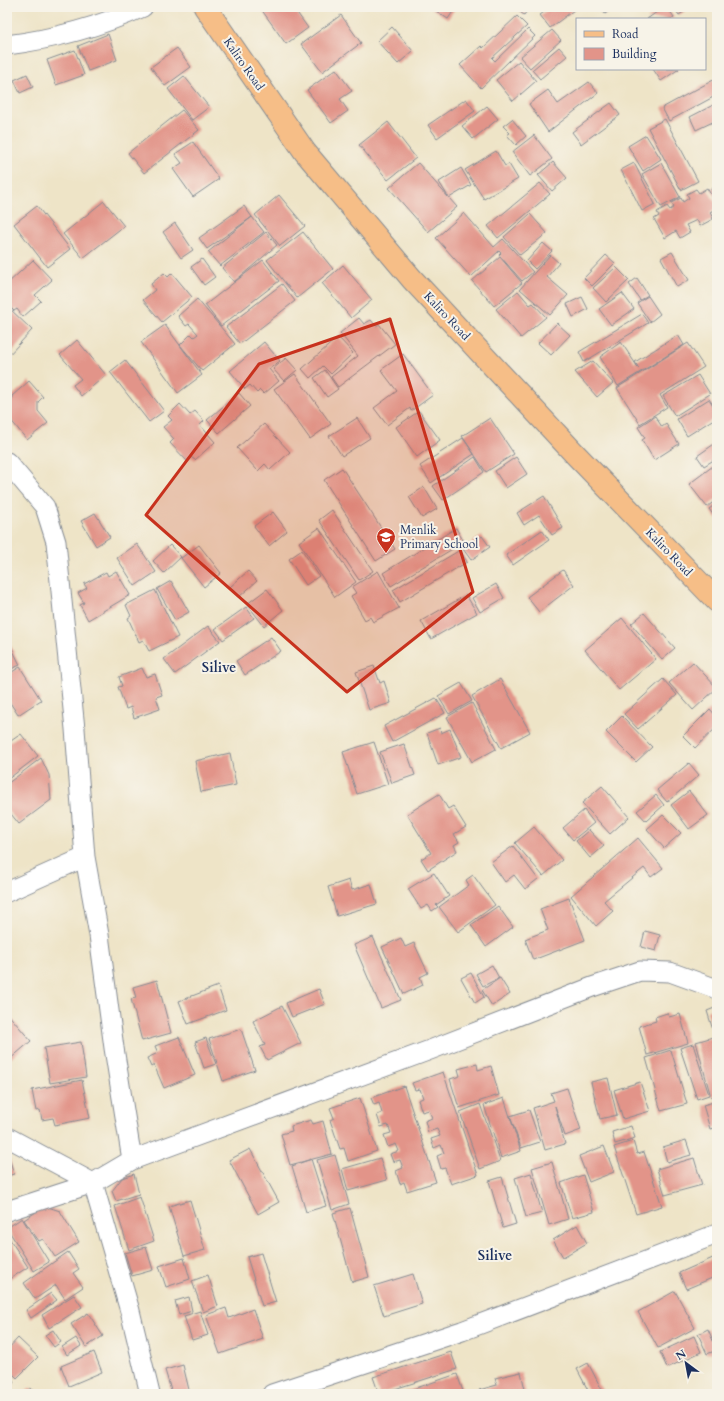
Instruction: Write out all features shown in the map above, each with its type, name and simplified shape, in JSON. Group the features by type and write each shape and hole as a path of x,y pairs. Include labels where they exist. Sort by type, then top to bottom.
{"main road":[{"name":"Kaliro Road","path":"205,7 305,152 412,278 575,454 717,601"}],"street":[{"path":"7,45 45,40 115,20 143,7"},
{"path":"7,462 45,507 56,542 75,729 85,857 99,935 114,1048 132,1160"},
{"path":"7,892 85,857"},
{"path":"7,1211 93,1183 132,1160 430,1050 592,987 640,971 670,972 717,989"},
{"path":"7,1137 93,1183 130,1311 150,1394"},
{"path":"272,1394 462,1331 717,1234"}],"highlighted area":[{"path":"390,319 473,592 347,692 146,515 259,364"}],"building":[{"path":"263,7 293,7 308,28 286,44 261,9"},
{"path":"430,7 456,7 448,19"},
{"path":"513,7 530,7 524,15"},
{"path":"551,7 578,7 550,28 540,15"},
{"path":"600,7 615,7 605,14"},
{"path":"664,7 667,7 674,17 672,18 648,18"},
{"path":"673,7 691,7 679,15"},
{"path":"341,15 361,43 322,72 301,44"},
{"path":"517,16 527,26 492,58 495,61 528,29 535,36 481,88 460,65 481,46 483,48"},
{"path":"392,27 413,51 398,64 377,41"},
{"path":"552,30 561,40 530,68 520,57"},
{"path":"108,34 117,60 88,71 78,46"},
{"path":"559,47 567,56 540,79 532,70"},
{"path":"177,48 191,67 165,86 151,67"},
{"path":"75,50 84,75 56,85 47,60"},
{"path":"519,61 536,81 513,101 496,80"},
{"path":"336,69 352,91 340,99 348,111 331,123 307,90"},
{"path":"654,70 678,70 661,81"},
{"path":"27,74 33,87 20,93 14,80"},
{"path":"184,76 209,107 192,120 168,89"},
{"path":"717,78 717,95 669,121 662,108"},
{"path":"589,82 598,93 548,132 529,104 548,90 558,104"},
{"path":"466,99 475,111 437,138 428,125"},
{"path":"611,103 620,115 581,144 572,132"},
{"path":"717,103 717,120 696,130 690,117"},
{"path":"487,106 498,119 473,139 462,126"},
{"path":"182,110 199,130 144,173 128,153"},
{"path":"512,119 526,136 516,145 507,135 510,133 503,126"},
{"path":"665,119 698,181 681,190 648,128"},
{"path":"388,122 416,158 388,180 359,145"},
{"path":"534,135 552,159 530,176 512,152"},
{"path":"646,135 661,159 643,171 628,146"},
{"path":"193,142 219,179 193,197 173,169 182,163 175,154"},
{"path":"496,151 505,166 509,164 518,179 484,199 465,170"},
{"path":"553,162 567,178 552,191 538,175"},
{"path":"418,163 457,207 428,232 389,188"},
{"path":"634,163 655,204 642,211 621,170"},
{"path":"661,163 680,197 661,207 642,174"},
{"path":"461,168 471,185 449,198 439,182"},
{"path":"540,183 550,194 498,238 488,226"},
{"path":"717,186 717,200 711,189"},
{"path":"707,188 717,205 717,208 710,212 713,219 700,226 697,220 686,225 690,232 680,238 676,231 665,238 654,219 659,216 657,212 667,206 670,210 674,207 671,203 681,198 683,202 689,198 687,194 696,189 699,193"},
{"path":"279,195 305,226 280,246 255,215"},
{"path":"104,201 124,226 83,258 63,234"},
{"path":"37,206 70,249 47,267 14,224"},
{"path":"244,206 252,217 207,249 199,238"},
{"path":"464,213 494,247 503,239 533,272 522,281 499,255 501,253 499,251 471,277 436,238"},
{"path":"530,214 547,233 520,255 504,237"},
{"path":"252,217 264,232 220,266 208,252"},
{"path":"175,223 193,250 181,258 163,232"},
{"path":"266,232 277,245 234,282 222,268"},
{"path":"303,232 333,269 297,298 267,260"},
{"path":"543,243 552,251 535,269 527,261"},
{"path":"672,252 689,280 677,287 661,258"},
{"path":"550,255 559,263 547,277 568,295 550,315 520,289"},
{"path":"606,255 615,263 592,286 584,278"},
{"path":"500,257 522,283 494,306 472,281"},
{"path":"202,259 215,277 204,285 191,267"},
{"path":"33,260 52,280 35,295 41,301 23,317 17,309 14,311 7,304 7,284"},
{"path":"263,260 279,281 221,326 205,305"},
{"path":"343,265 372,300 351,318 322,283"},
{"path":"616,267 629,280 606,302 593,288"},
{"path":"164,273 168,277 172,273 192,297 162,322 143,300 155,290 151,284"},
{"path":"637,278 648,295 640,300 629,284"},
{"path":"282,284 295,301 240,344 226,327"},
{"path":"518,291 530,305 533,303 546,317 521,338 496,309"},
{"path":"622,293 634,309 611,325 599,309"},
{"path":"648,296 660,314 650,322 637,303"},
{"path":"582,297 588,309 573,317 567,304"},
{"path":"197,299 235,344 202,371 180,345 191,334 194,337 198,334 189,324 186,326 178,316"},
{"path":"7,306 32,330 7,357"},
{"path":"642,314 648,323 584,362 579,352"},
{"path":"359,318 364,324 371,320 376,326 379,324 395,344 338,387 331,377 358,356 340,333"},
{"path":"557,323 570,335 551,355 538,343"},
{"path":"165,325 202,375 178,393 141,342"},
{"path":"678,335 684,345 618,386 600,357 621,342 639,369 635,362"},
{"path":"338,337 353,353 331,374 323,366 310,378 302,369"},
{"path":"77,340 106,375 81,396 73,385 81,379 60,355"},
{"path":"264,342 280,361 269,369 279,381 264,394 260,390 257,393 250,385 245,389 230,371"},
{"path":"688,343 704,367 660,395 667,407 640,424 617,388"},
{"path":"403,354 433,395 411,411 410,408 387,425 374,408 397,391 381,370"},
{"path":"286,358 297,370 284,381 273,369"},
{"path":"125,360 164,411 149,422 110,372"},
{"path":"593,361 613,383 597,397 575,372"},
{"path":"325,370 338,389 327,397 314,378"},
{"path":"295,374 331,424 310,439 274,389"},
{"path":"698,375 710,394 675,416 663,396"},
{"path":"29,381 43,397 38,402 38,411 48,423 27,440 10,419 12,396"},
{"path":"239,393 250,406 219,433 207,420"},
{"path":"709,399 717,411 717,417 687,436 677,419"},
{"path":"180,404 190,415 195,411 204,421 200,425 215,442 195,460 191,457 187,461 170,443 174,439 163,427 172,420 168,416"},
{"path":"419,411 440,440 417,457 396,427"},
{"path":"655,416 662,427 666,424 679,444 654,460 642,440 645,438 638,427"},
{"path":"357,418 370,438 342,456 329,436"},
{"path":"490,418 514,454 486,472 462,436"},
{"path":"264,424 290,452 270,470 265,464 258,471 237,448"},
{"path":"463,438 474,454 431,483 420,466"},
{"path":"717,442 717,458 704,466 697,456"},
{"path":"475,457 484,472 443,500 433,486"},
{"path":"516,457 527,474 506,488 495,471"},
{"path":"717,463 717,499 707,507 689,484"},
{"path":"342,468 395,549 376,561 324,480"},
{"path":"424,487 437,509 422,518 409,497"},
{"path":"544,496 563,528 552,535 539,515 524,525 517,513"},
{"path":"717,503 717,520 709,509"},
{"path":"332,510 373,571 359,580 319,520"},
{"path":"273,512 287,531 269,546 254,526"},
{"path":"95,513 110,537 96,546 81,521"},
{"path":"319,528 356,582 335,597 299,542"},
{"path":"456,528 464,542 391,586 383,573"},
{"path":"542,530 549,540 513,565 506,555"},
{"path":"482,536 490,547 471,560 463,549"},
{"path":"137,544 156,572 135,586 117,558"},
{"path":"170,545 181,557 164,573 153,561"},
{"path":"199,545 221,573 204,587 181,558"},
{"path":"302,550 319,576 306,585 289,559"},
{"path":"460,550 467,562 400,602 393,590"},
{"path":"563,570 574,585 539,612 527,597"},
{"path":"116,571 130,595 88,620 80,605 84,603 78,593 87,588 84,584 106,572 108,576"},
{"path":"248,571 257,581 239,597 230,587"},
{"path":"378,571 399,608 373,622 370,617 365,620 351,596 356,593 352,587"},
{"path":"171,581 189,612 175,620 157,589"},
{"path":"496,584 504,598 480,612 472,598"},
{"path":"267,589 283,610 264,626 247,604"},
{"path":"155,590 178,637 149,651 143,640 139,642 128,618 131,616 126,605"},
{"path":"466,595 477,613 431,639 421,621"},
{"path":"246,607 254,618 223,640 215,629"},
{"path":"644,613 675,648 662,659 631,624"},
{"path":"622,618 656,659 619,690 585,650"},
{"path":"208,626 220,641 175,674 164,659"},
{"path":"271,637 281,651 245,675 236,661"},
{"path":"7,638 20,665 7,671"},
{"path":"693,662 717,688 693,710 669,683"},
{"path":"374,666 380,683 384,681 391,703 369,710 356,672"},
{"path":"20,667 41,700 18,715 7,698 7,675"},
{"path":"142,668 146,677 155,674 162,695 156,697 160,709 134,718 131,707 126,709 118,687 122,686 119,677"},
{"path":"500,679 530,732 501,748 472,696"},
{"path":"663,679 677,695 638,729 624,714"},
{"path":"461,683 472,701 449,714 438,696"},
{"path":"436,698 445,713 392,742 384,726"},
{"path":"472,703 496,749 472,762 447,717"},
{"path":"710,709 717,717 717,727 695,748 683,736"},
{"path":"622,716 652,747 636,762 606,732"},
{"path":"440,728 441,733 450,729 461,757 438,765 427,733"},
{"path":"21,734 38,756 7,780 7,742 8,743"},
{"path":"374,742 388,784 357,794 343,752"},
{"path":"404,744 415,775 392,783 380,752"},
{"path":"230,753 236,785 201,792 195,761"},
{"path":"41,758 49,775 51,800 19,824 7,809 7,784"},
{"path":"689,763 699,775 667,802 657,790"},
{"path":"602,786 629,817 610,834 582,803"},
{"path":"689,791 708,815 689,829 671,805"},
{"path":"439,794 448,809 453,806 466,827 454,834 459,842 454,845 457,851 428,870 421,859 431,853 407,814"},
{"path":"656,795 664,805 646,821 637,811"},
{"path":"584,810 594,823 573,840 563,828"},
{"path":"663,815 681,833 664,848 647,829"},
{"path":"534,827 562,860 543,876 515,843"},
{"path":"589,830 604,846 590,858 576,841"},
{"path":"638,838 663,868 651,877 644,868 604,901 613,911 596,926 571,896"},
{"path":"513,846 538,879 525,889 514,875 505,882 491,862"},
{"path":"434,873 449,896 436,905 438,907 432,911 428,905 421,909 408,889"},
{"path":"473,875 495,905 458,932 439,907 469,885 466,880"},
{"path":"349,880 352,890 371,884 377,904 337,916 328,887"},
{"path":"569,898 585,940 533,960 525,939 548,930 540,909"},
{"path":"498,906 513,927 486,947 471,925"},
{"path":"645,931 660,935 656,951 641,947"},
{"path":"373,937 401,1000 381,1008 354,945"},
{"path":"401,938 405,947 414,943 428,973 420,977 423,985 404,994 382,947"},
{"path":"492,965 499,978 483,986 476,974"},
{"path":"471,973 484,997 475,1003 461,978"},
{"path":"500,978 510,994 492,1006 482,990"},
{"path":"157,980 171,1033 142,1041 131,999 136,998 133,987"},
{"path":"218,986 226,1010 188,1024 179,1001"},
{"path":"319,989 325,1004 292,1017 286,1003"},
{"path":"282,1006 301,1043 267,1060 260,1047 265,1045 253,1021"},
{"path":"717,1007 717,1043 707,1011"},
{"path":"7,1013 31,1041 9,1060 7,1058"},
{"path":"667,1013 669,1017 680,1014 688,1043 647,1055 639,1026 656,1021 655,1017"},
{"path":"241,1029 255,1070 223,1081 209,1039"},
{"path":"179,1037 195,1075 164,1088 154,1065 151,1067 147,1058 158,1053 155,1046"},
{"path":"713,1037 717,1052 717,1095 711,1097 696,1042"},
{"path":"206,1038 216,1064 204,1068 195,1042"},
{"path":"81,1042 86,1077 50,1083 44,1048"},
{"path":"693,1044 709,1095 697,1099 680,1048"},
{"path":"671,1050 687,1104 661,1111 646,1058"},
{"path":"477,1064 478,1070 491,1066 499,1095 459,1108 450,1079 460,1076 458,1069"},
{"path":"443,1072 478,1175 451,1184 445,1168 441,1169 437,1156 444,1153 441,1145 434,1148 431,1139 440,1136 437,1129 428,1132 425,1121 432,1118 429,1110 422,1112 418,1100 423,1098 420,1089 415,1090 412,1083"},
{"path":"608,1078 617,1115 600,1119 591,1082"},
{"path":"82,1080 90,1118 55,1125 53,1118 42,1120 40,1110 36,1111 32,1090"},
{"path":"640,1082 650,1111 623,1119 614,1090"},
{"path":"404,1086 436,1182 407,1191 404,1182 400,1184 396,1171 403,1168 400,1160 393,1162 390,1154 399,1151 396,1144 388,1147 384,1135 391,1133 388,1125 381,1127 377,1115 382,1113 379,1103 374,1105 371,1098"},
{"path":"567,1088 581,1130 565,1136 555,1106 565,1144 545,1150 533,1108 554,1101 551,1093"},
{"path":"360,1098 377,1151 348,1161 344,1148 340,1149 330,1120 334,1118 330,1108"},
{"path":"504,1098 521,1151 501,1158 484,1105"},
{"path":"717,1101 717,1127 710,1129 703,1105"},
{"path":"480,1104 500,1161 480,1169 460,1112"},
{"path":"529,1110 540,1142 521,1148 510,1116"},
{"path":"311,1120 313,1124 323,1121 332,1154 290,1165 281,1134 292,1131 291,1126"},
{"path":"631,1126 635,1138 615,1144 612,1132"},
{"path":"686,1140 691,1155 667,1162 663,1147"},
{"path":"633,1141 637,1154 644,1152 662,1206 636,1214 614,1147"},
{"path":"604,1146 614,1172 589,1182 579,1156"},
{"path":"250,1149 279,1202 258,1214 229,1160"},
{"path":"7,1151 14,1174 7,1176"},
{"path":"335,1155 349,1204 332,1210 317,1160"},
{"path":"380,1158 387,1180 348,1191 342,1169"},
{"path":"694,1158 702,1185 665,1195 657,1169"},
{"path":"311,1159 326,1206 306,1212 292,1166"},
{"path":"552,1162 568,1219 549,1225 532,1168"},
{"path":"531,1173 542,1213 526,1217 515,1178"},
{"path":"134,1174 139,1194 116,1201 112,1191 122,1178"},
{"path":"583,1175 594,1212 572,1218 561,1183"},
{"path":"502,1177 516,1224 503,1228 489,1181"},
{"path":"140,1197 154,1241 129,1250 115,1206"},
{"path":"190,1200 205,1250 184,1256 169,1206"},
{"path":"45,1206 60,1211 79,1242 55,1257 43,1239 39,1241 24,1220"},
{"path":"350,1208 369,1277 352,1282 333,1213"},
{"path":"22,1218 49,1262 34,1271 7,1228"},
{"path":"577,1225 587,1243 563,1257 553,1240"},
{"path":"7,1235 28,1267 8,1280 7,1279"},
{"path":"146,1247 153,1270 132,1276 125,1253"},
{"path":"68,1252 79,1269 73,1273 83,1287 65,1299 56,1285 35,1299 24,1283"},
{"path":"261,1253 276,1302 262,1306 247,1257"},
{"path":"715,1257 717,1262 717,1276 686,1289 679,1273"},
{"path":"184,1258 190,1279 166,1287 159,1266"},
{"path":"413,1274 422,1304 384,1316 374,1286"},
{"path":"208,1275 218,1306 203,1312 192,1281"},
{"path":"675,1291 695,1328 658,1348 638,1312"},
{"path":"51,1293 57,1300 31,1318 26,1310"},
{"path":"74,1295 82,1307 49,1328 42,1315"},
{"path":"189,1297 192,1311 179,1315 175,1301"},
{"path":"226,1308 229,1318 253,1309 263,1339 220,1354 206,1315"},
{"path":"200,1311 208,1335 192,1340 184,1316"},
{"path":"88,1313 103,1336 86,1347 71,1324"},
{"path":"708,1329 717,1350 707,1354 698,1334"},
{"path":"53,1330 61,1342 54,1347 45,1335"},
{"path":"694,1336 701,1352 667,1368 660,1352"},
{"path":"18,1338 38,1357 17,1378 7,1368 7,1350"},
{"path":"76,1338 81,1346 67,1355 62,1347"},
{"path":"94,1352 102,1372 69,1386 61,1366"},
{"path":"451,1352 457,1369 379,1394 373,1377"},
{"path":"588,1363 604,1394 590,1394 577,1369"},
{"path":"183,1365 190,1394 172,1394 165,1370"},
{"path":"521,1372 526,1394 480,1394 479,1390 497,1385 495,1378"},
{"path":"457,1374 464,1394 399,1394"},
{"path":"7,1377 14,1382 7,1391"},
{"path":"31,1388 35,1394 23,1394"}],"place":[{"name":"Menlik Primary School","path":"386,554"}],"district":[{"name":"Silive","path":"219,667"},
{"name":"Silive","path":"495,1255"}]}
